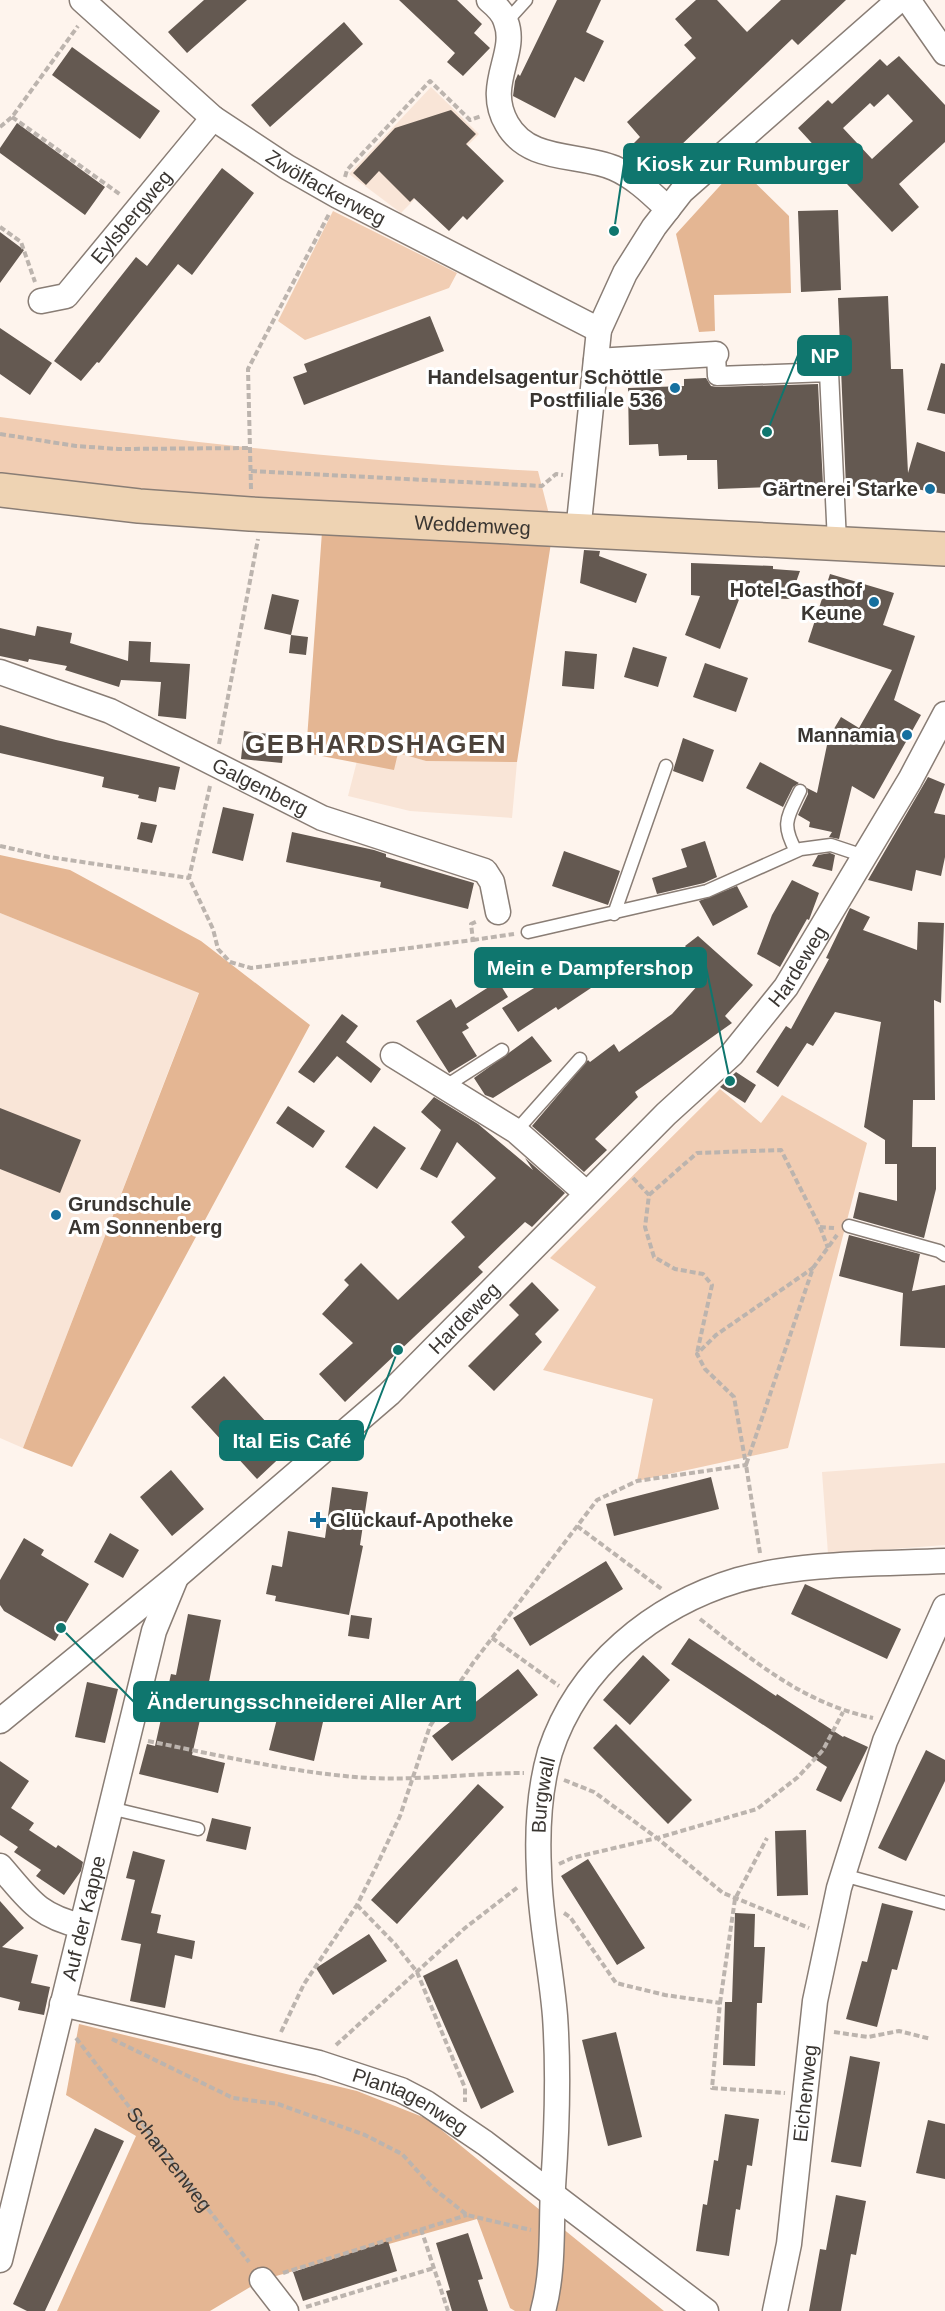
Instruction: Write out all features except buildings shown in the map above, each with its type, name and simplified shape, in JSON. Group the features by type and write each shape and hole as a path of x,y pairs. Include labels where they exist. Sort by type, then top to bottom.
{"main road":[{"name":"Weddemweg","path":"0,490 139,506 250,514 945,549"}],"street":[{"path":"489,0 506,22 507,43 497,90 507,124 519,139 552,155 614,168 646,188 668,209"},
{"path":"578,532 599,330 625,273 682,192 736,141 900,0"},
{"path":"908,0 945,53"},
{"name":"Zwölfackerweg","path":"86,4 213,118 287,167 338,196 599,330"},
{"name":"Eylsbergweg","path":"41,301 66,296 213,118"},
{"path":"596,361 716,354 717,376 829,372 837,542"},
{"name":"Galgenberg","path":"0,672 110,711 322,818 486,871 492,882 498,912"},
{"name":"Hardeweg","path":"0,1722 176,1576 421,1364 618,1161 732,1054 786,987 945,714"},
{"path":"393,1055 516,1131 586,1193"},
{"name":"Burgwall","path":"543,2311 548,2295 552,2235 557,2058 549,1958 540,1885 540,1804 551,1751 577,1699 620,1645 650,1621 680,1603 710,1590 764,1575 945,1561"},
{"name":"Auf der Kappe","path":"0,2260 74,2007 81,1926 154,1631 176,1576"},
{"name":"Eichenweg","path":"775,2311 789,2244 815,2001 843,1875 893,1722 945,1607"},
{"path":"0,1866 38,1908 50,1917 81,1926"},
{"name":"Plantagenweg","path":"74,2007 319,2063 401,2090 464,2129 706,2311"},
{"path":"262,2280 294,2309"}],"lane":[{"path":"506,22 526,0"},
{"path":"614,914 666,766"},
{"path":"796,851 787,835 785,822 800,791"},
{"path":"528,932 707,891 796,851 831,845 864,856"},
{"path":"446,1086 502,1050"},
{"path":"516,1131 580,1059"},
{"path":"849,1226 939,1251 945,1255"},
{"path":"110,1808 198,1829"},
{"path":"843,1875 945,1903"}],"path":[{"path":"0,127 12,117 86,4"},
{"path":"250,514 248,369 338,196 347,170 430,81 470,120 501,107"},
{"path":"12,117 138,207"},
{"path":"0,227 21,242 41,301"},
{"path":"0,434 118,450 250,448"},
{"path":"251,471 542,486 556,474 585,476"},
{"path":"257,547 216,764 189,878 213,929 218,949 230,962 251,968 473,940 471,924 498,912"},
{"path":"0,846 49,857 189,878"},
{"path":"764,1575 734,1397 705,1369 697,1354 712,1285 703,1274 675,1269 654,1257 645,1227 649,1195 697,1153 781,1150 820,1227 828,1248"},
{"path":"618,1161 649,1195"},
{"path":"746,1465 813,1268 842,1228 820,1227"},
{"path":"697,1354 716,1335 813,1268"},
{"path":"271,2052 304,1984 357,1905 395,1826 430,1726 492,1638 597,1500 637,1481 746,1465"},
{"path":"577,1526 774,1677 843,1712 893,1722"},
{"path":"492,1638 577,1699"},
{"path":"319,2063 417,1972 505,1895 540,1885 572,1858 657,1838 757,1809 798,1777 823,1750 843,1712"},
{"path":"127,1737 261,1764 355,1777 413,1780 480,1773 545,1774 594,1792 657,1838 723,1893 829,1935"},
{"path":"767,1839 735,1899 720,2003 712,2088 806,2095"},
{"path":"540,1885 570,1917 616,1983 665,1995 720,2003"},
{"path":"357,1905 395,1944 417,1972 465,2088 464,2129"},
{"path":"74,2007 115,2042 232,2098 278,2104 365,2134 402,2154 433,2188 467,2215 552,2235"},
{"name":"Schanzenweg","path":"74,2007 74,2035 262,2280"},
{"path":"812,2029 868,2037 899,2031 931,2039"},
{"path":"262,2280 467,2215"},
{"path":"422,2229 448,2311"},
{"path":"294,2309 434,2268"}],"shaded area":[{"path":"431,87 479,134 401,213 349,174"},
{"path":"738,166 789,216 791,293 714,295 715,331 699,332 676,234"},
{"path":"333,211 457,273 449,288 305,340 278,321"},
{"path":"0,417 269,450 538,471 553,530 0,477"},
{"path":"323,518 553,530 517,762 426,761 398,753 394,770 306,753"},
{"path":"398,753 426,761 517,762 512,818 410,811 348,796 357,761 393,769"},
{"path":"0,855 70,870 201,941 310,1025 72,1467 23,1448 199,993 0,913"},
{"name":"Grundschule Am Sonnenberg","path":"0,913 199,992 23,1448 0,1438"},
{"path":"720,1089 761,1123 782,1095 867,1143 788,1448 637,1481 653,1399 543,1370 596,1287 550,1258"},
{"path":"945,1463 945,1545 828,1554 822,1472"},
{"path":"79,2024 357,2091 428,2119 664,2311 515,2311 510,2308 477,2219 262,2280 210,2311 57,2311 136,2136 66,2095"}],"place":[{"name":"Kiosk zur Rumburger","path":"614,231"},
{"name":"Handelsagentur Schöttle Postfiliale 536","path":"675,388"},
{"name":"NP","path":"767,432"},
{"name":"Gärtnerei Starke","path":"930,489"},
{"name":"Hotel-Gasthof Keune","path":"874,602"},
{"name":"Mannamia","path":"907,735"},
{"name":"Mein e Dampfershop","path":"730,1081"},
{"name":"Grundschule Am Sonnenberg","path":"56,1215"},
{"name":"Ital Eis Café","path":"398,1350"},
{"name":"Glückauf-Apotheke","path":"318,1520"},
{"name":"Änderungsschneiderei Aller Art","path":"61,1628"}],"district":[{"name":"GEBHARDSHAGEN","path":"376,744"}]}
